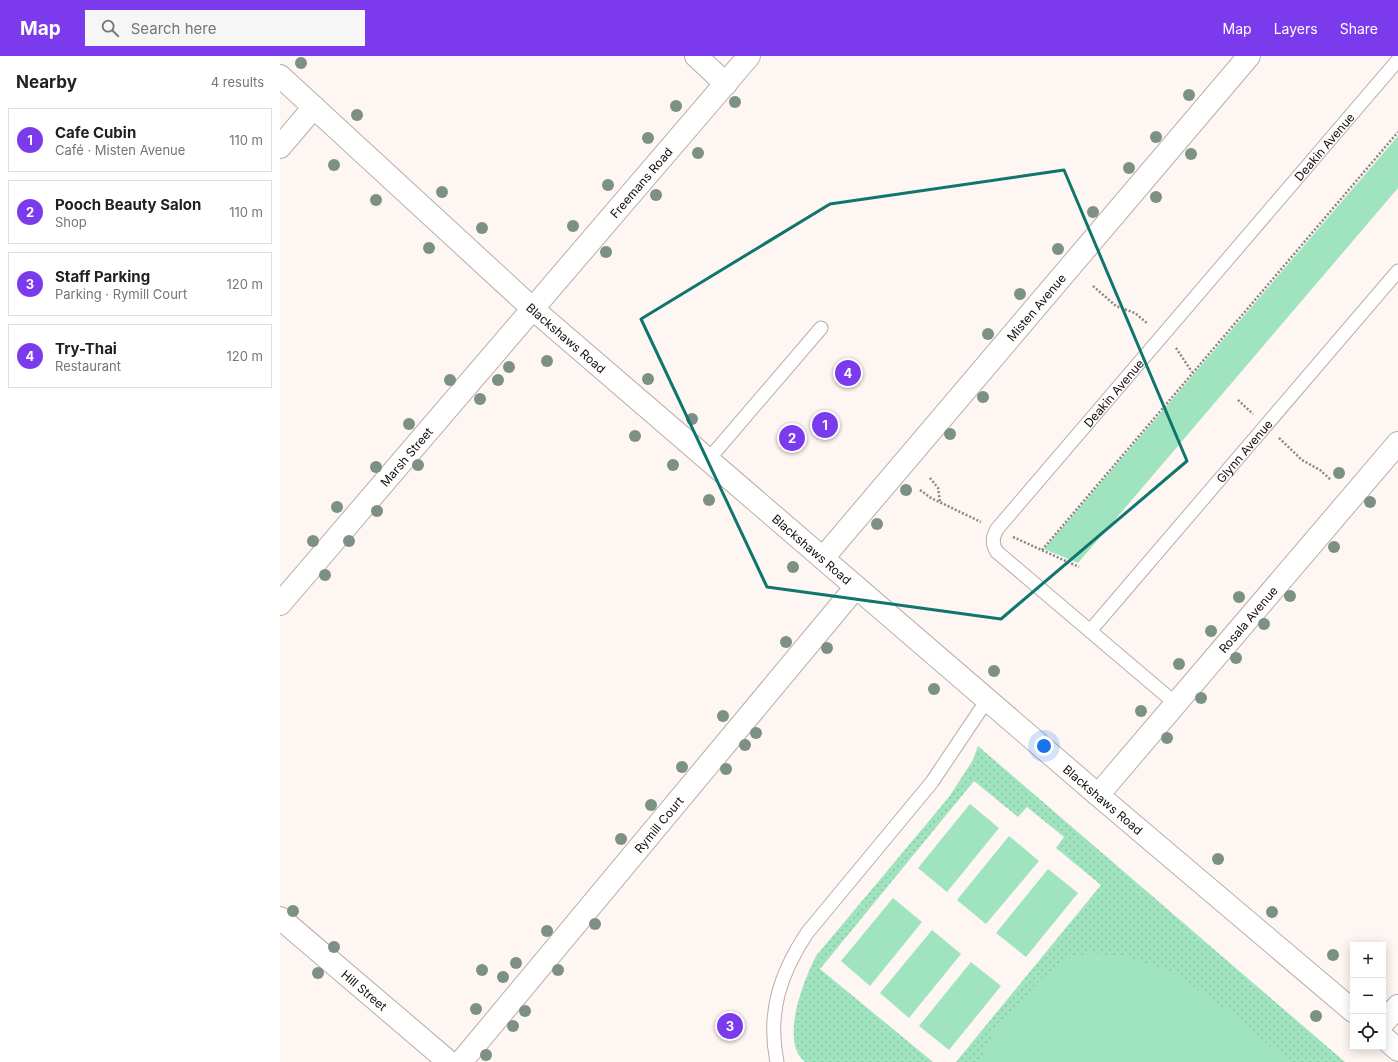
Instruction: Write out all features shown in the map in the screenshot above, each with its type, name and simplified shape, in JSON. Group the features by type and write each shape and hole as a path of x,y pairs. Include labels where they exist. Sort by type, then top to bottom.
{"street":[{"path":"696,56 726,84"},
{"name":"Freemans Road","path":"533,310 749,56"},
{"name":"Misten Avenue","path":"823,558 1249,56"},
{"name":"Blackshaws Road","path":"280,76 533,310 1098,795 1350,1008"},
{"path":"280,147 314,107"},
{"name":"Marsh Street","path":"280,604 533,310"},
{"name":"Rosala Avenue","path":"1098,795 1175,703 1398,444"},
{"name":"Rymill Court","path":"461,1062 856,587"},
{"name":"Hill Street","path":"280,918 449,1062"},
{"path":"1386,1020 1398,1006"},
{"path":"1386,1040 1398,1050"}],"lane":[{"name":"Deakin Avenue","path":"1175,703 998,552 993,545 993,537 996,529 1398,60"},
{"name":"Glynn Avenue","path":"1090,631 1398,271"},
{"path":"708,460 821,328"},
{"path":"776,1062 773,1044 774,1012 781,982 792,956 807,933 932,782 987,700"}],"path":[{"path":"1042,550 1398,132"},
{"path":"1238,400 1302,460 1320,470 1331,480"},
{"path":"930,478 938,488 940,502"}],"highlighted area":[{"path":"1064,170 1187,461 1001,619 767,587 641,319 830,204"}],"green space":[{"path":"1398,136 1398,188 1078,563 1044,549"},
{"path":"978,746 1345,1062 956,1062 1101,885 1056,848 1064,837 1027,807 1018,817 974,781 820,969 933,1062 805,1062 798,1052 794,1040 794,1026 800,995 816,956 949,797 973,760"},
{"path":"970,804 999,828 947,892 918,868"},
{"path":"1009,836 1039,861 986,924 957,900"},
{"path":"1048,869 1078,893 1026,957 996,933"},
{"path":"893,898 922,922 870,986 841,961"},
{"path":"932,930 961,954 909,1018 880,993"},
{"path":"1089,953 1128,957 1171,971 1228,1011 1289,1062 979,1062 992,1036 1039,981 1064,959"},
{"path":"971,962 1001,986 949,1050 919,1026"}],"place":[{"name":"Try-Thai","path":"848,373"},
{"name":"Cafe Cubin","path":"825,425"},
{"name":"Pooch Beauty Salon","path":"792,438"},
{"name":"Staff Parking","path":"730,1026"}]}
